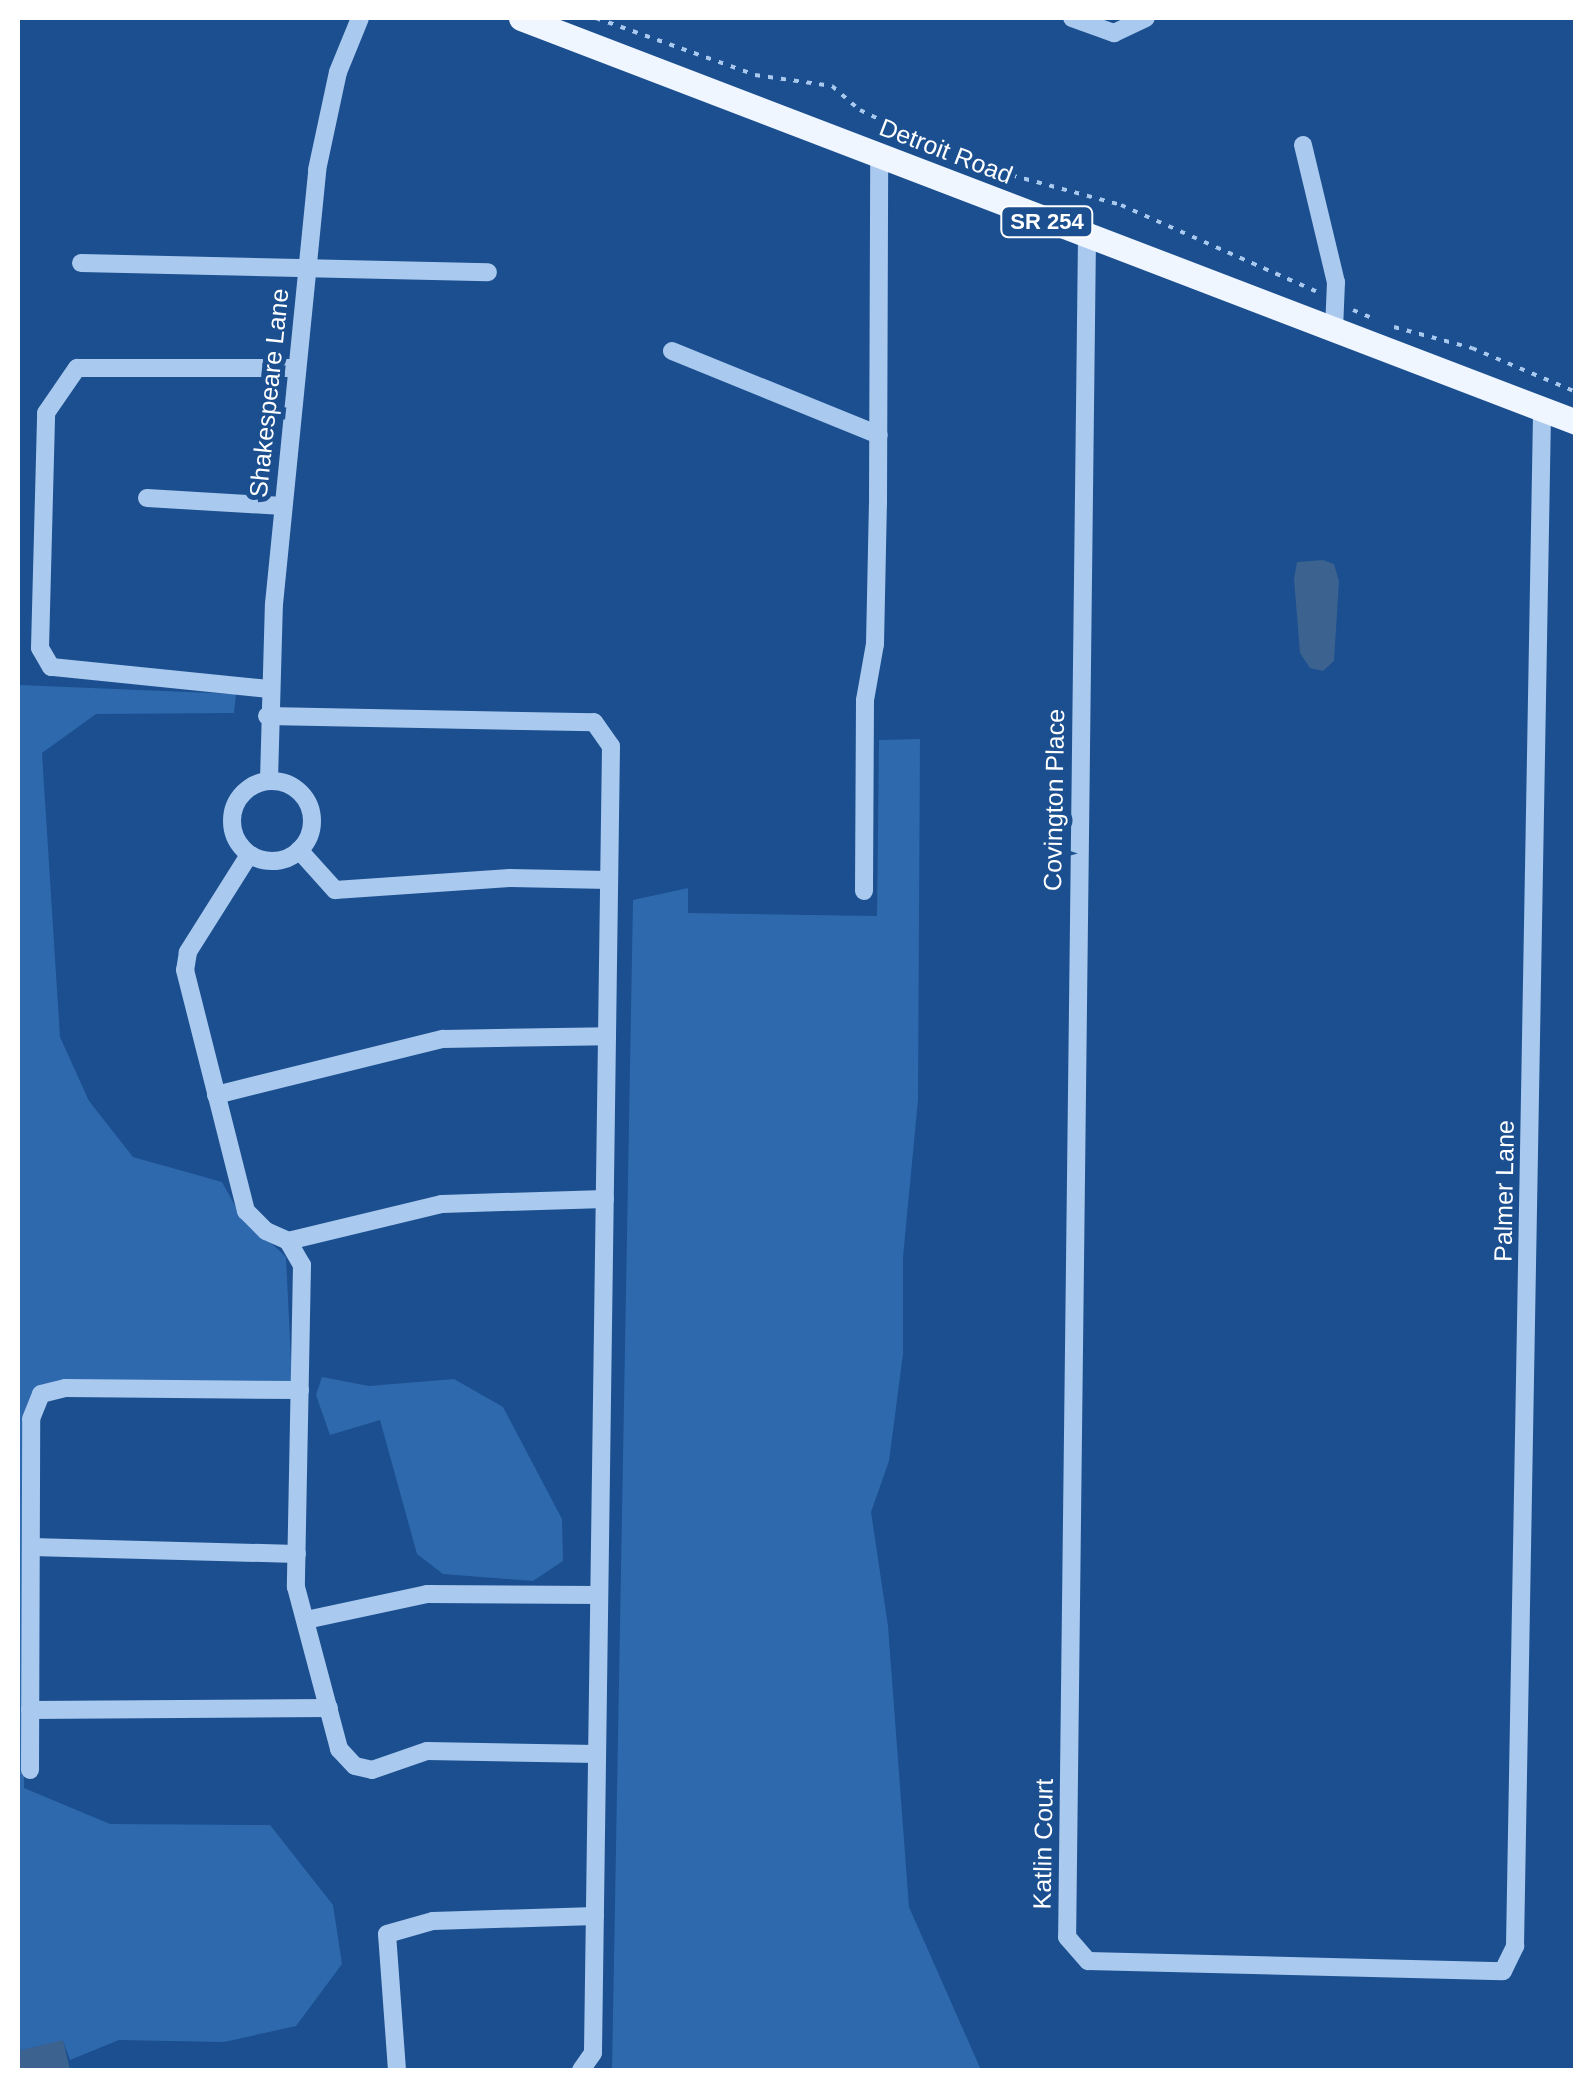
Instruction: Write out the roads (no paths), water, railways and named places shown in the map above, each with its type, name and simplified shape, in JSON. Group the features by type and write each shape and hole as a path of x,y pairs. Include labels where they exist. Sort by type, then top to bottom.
{"main road":[{"name":"Detroit Road","path":"521,18 878,158 1576,422"}],"street":[{"name":"Shakespeare Lane","path":"269,780 269,689 308,267 328,109 360,18"},
{"path":"1072,18 1114,33 1146,18"},
{"path":"1303,145 1335,300 1334,330"},
{"path":"864,891 865,700 875,644 879,435 878,158"},
{"name":"Covington Place","path":"1074,1363 1088,237"},
{"path":"82,263 488,272"},
{"path":"672,350 879,435"},
{"path":"269,689 51,667 40,648 46,413 77,368 296,368"},
{"name":"Palmer Lane","path":"1502,1971 1517,1929 1542,409"},
{"path":"147,498 283,506"},
{"path":"267,716 594,722 611,746 593,2053 582,2070"},
{"path":"269,780 289,784 308,802 311,831 299,850 276,860 250,855 233,833 233,812 243,792 269,780"},
{"path":"299,850 335,890 510,878 609,880"},
{"path":"250,855 188,952 185,970 246,1211 288,1241 302,1265 296,1587 340,1749 356,1766 372,1770 427,1751 597,1754"},
{"path":"216,1094 443,1039 607,1036"},
{"path":"288,1241 442,1204 604,1199"},
{"name":"Katlin Court","path":"1074,1363 1071,1947 1098,1964 1502,1971"},
{"path":"30,1770 31,1419 40,1394 64,1388 300,1390"},
{"path":"31,1547 296,1554"},
{"path":"306,1620 427,1594 599,1594"},
{"path":"30,1710 329,1708"},
{"path":"398,2070 387,1934 432,1921 594,1916"}]}
